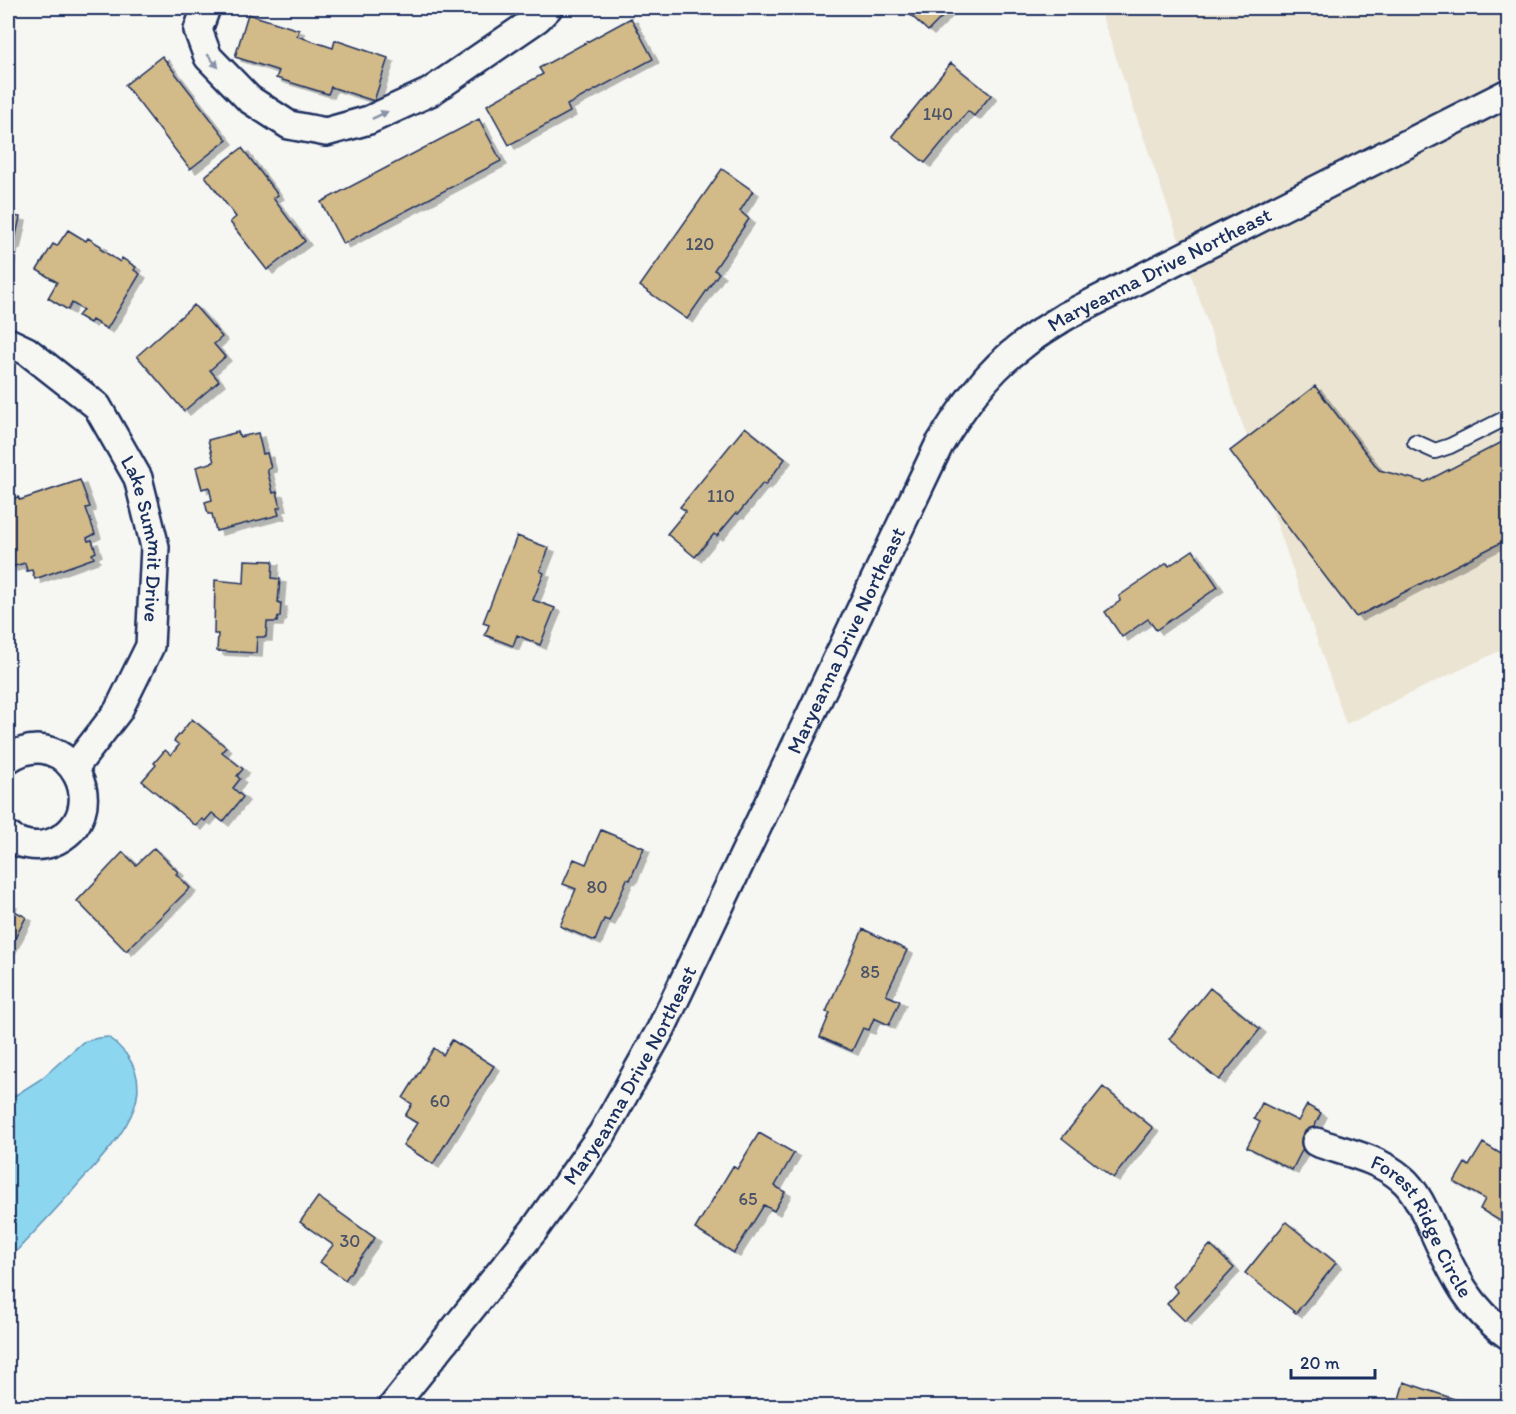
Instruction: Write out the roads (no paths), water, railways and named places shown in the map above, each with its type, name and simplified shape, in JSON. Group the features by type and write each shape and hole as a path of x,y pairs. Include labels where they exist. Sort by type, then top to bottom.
{"street":[{"path":"206,8 198,30 208,57 249,99 288,125 326,132 369,120 430,92 538,18 548,8"},
{"name":"Maryeanna Drive Northeast","path":"393,1407 534,1230 602,1134 661,1029 939,445 961,410 984,381 1022,345 1066,316 1509,93"},
{"name":"Lake Summit Drive","path":"8,342 27,351 97,406 138,478 155,547 150,646 118,711 74,768"},
{"path":"8,759 17,753 32,749 47,750 62,756 74,768 81,782 84,798 81,814 73,828 60,839 45,845 28,845 8,836"},
{"name":"Forest Ridge Circle","path":"1316,1142 1383,1166 1402,1178 1424,1210 1458,1283 1480,1311 1509,1335"}],"lane":[{"path":"1415,441 1435,451 1509,417"}],"water":[{"path":"108,1037 127,1055 136,1074 138,1093 133,1112 110,1148 8,1260 8,1100 41,1079 83,1042"}]}
